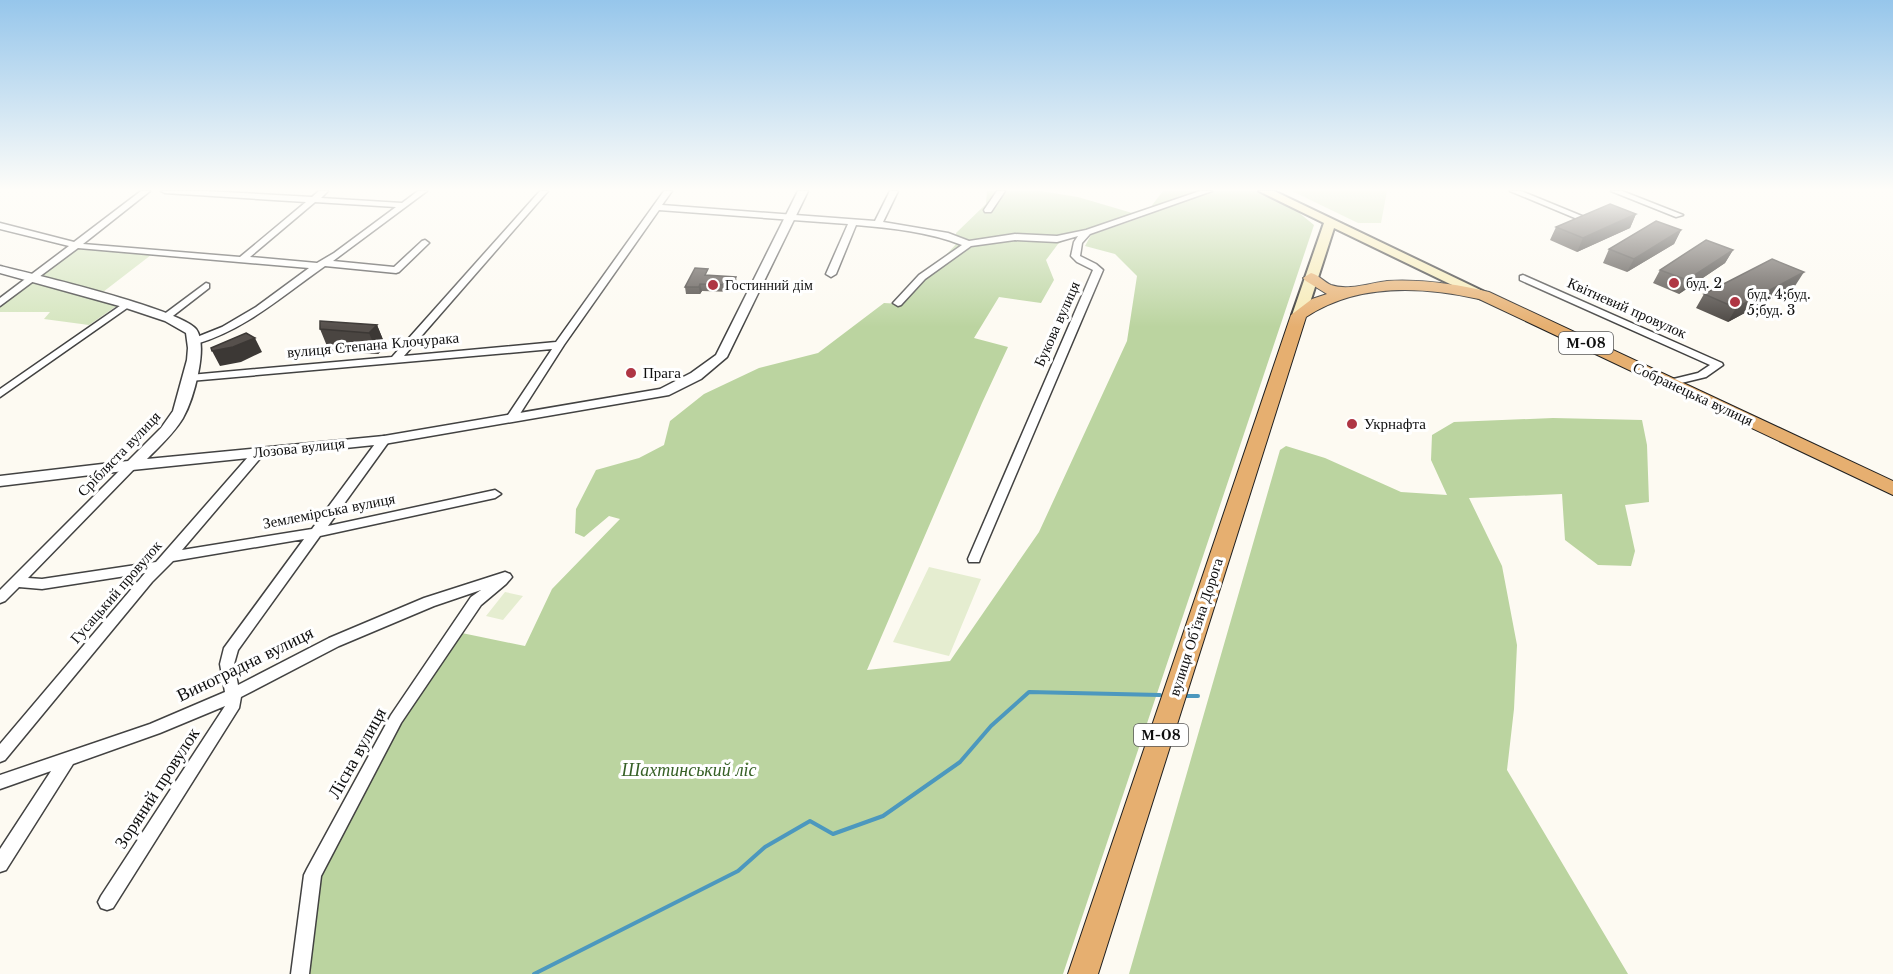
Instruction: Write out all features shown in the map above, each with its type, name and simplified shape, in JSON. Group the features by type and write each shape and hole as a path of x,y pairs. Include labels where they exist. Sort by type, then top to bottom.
{"highway":[{"path":"1311,278 1331,290 1342,292 1360,290"},
{"name":"М-08","path":"1299,315 1315,305 1360,290 1394,285 1424,285 1484,295"},
{"name":"Собранецька вулиця","path":"1484,295 1893,489"},
{"name":"вулиця Обʼїзна Дорога","path":"1083,974 1299,315"}],"main road":[{"name":"вулиця Обʼїзна Дорога","path":"1299,315 1325,236"},
{"name":"Собранецька вулиця","path":"1360,236 1484,295"}],"street":[{"path":"44,236 75,244 396,270 425,243"},
{"path":"0,303 85,236"},
{"path":"244,258 270,236"},
{"path":"0,269 166,317 191,331 196,341 226,329 323,265 360,236"},
{"path":"396,358 504,236"},
{"path":"512,418 559,345 635,236"},
{"name":"Лозова вулиця","path":"0,481 132,465 384,440 664,392 696,376 718,360 781,236"},
{"path":"831,274 847,236"},
{"path":"946,236 968,243 1015,237 1065,238 1078,242 1082,236"},
{"path":"1065,238 1070,236"},
{"name":"Букова вулиця","path":"974,559 1098,270 1094,265 1078,260 1076,256 1078,242"},
{"path":"898,303 911,286 933,269 955,257 968,243"},
{"name":"Квітневий провулок","path":"1523,278 1718,365 1702,375 1669,383"},
{"path":"166,317 206,286"},
{"path":"0,394 127,304"},
{"name":"Срібляста вулиця","path":"0,597 167,430 178,415 190,378 196,341"},
{"name":"вулиця Степана Клочурака","path":"190,378 559,345"},
{"path":"234,694 226,670 231,648 384,440"},
{"name":"Гусацький провулок","path":"0,755 259,452"},
{"name":"Землемірська вулиця","path":"17,582 42,584 164,562 495,494"},
{"name":"Виноградна вулиця","path":"0,782 69,757 129,739 219,702 334,642 429,602 505,577"},
{"name":"Лісна вулиця","path":"300,974 313,875 396,719 476,601 505,577"},
{"name":"Зоряний провулок","path":"107,902 234,704 234,694"},
{"path":"0,864 69,757"}],"green space":[{"name":"Шахтинський ліс","path":"956,236 1073,236 1058,244 1046,260 1054,280 1041,303 999,297 974,338 1008,347 867,670 950,661 1039,532 1127,341 1137,276 1115,254 1085,246 1090,236 1310,236 1063,974 303,974 306,905 335,828 457,632 525,646 552,589 620,519 609,516 584,537 575,533 576,509 596,470 639,458 664,445 670,421 704,394 759,368 818,353 884,303 902,304 957,243"},
{"path":"74,248 151,255 103,292 40,276"},
{"path":"31,282 118,305 89,325 44,319 50,312 0,312 0,306"},
{"path":"1553,418 1642,420 1647,445 1649,502 1625,505 1635,551 1631,566 1598,565 1565,540 1562,494 1469,498 1502,566 1517,645 1514,709 1507,770 1628,974 1129,974 1280,450 1286,446 1325,458 1401,492 1447,495 1431,460 1432,435 1454,422"},
{"path":"929,567 981,579 949,656 893,642"},
{"path":"505,592 523,596 503,620 486,616"}],"building":[{"path":"1630,236 1671,236 1634,259 1609,249"},
{"path":"1706,240 1733,250 1687,280 1660,270"},
{"path":"1772,259 1804,272 1736,308 1704,294"},
{"path":"695,268 708,269 705,275 736,277 732,285 700,284 699,287 685,287"},
{"path":"320,321 377,325 369,333 320,329"},
{"path":"246,333 255,338 233,347 212,351 211,348"}],"waterway":[{"path":"534,974 738,871 765,847 810,821 833,834 883,816 960,762 991,726 1029,692 1160,695"},
{"path":"1187,696 1198,696"}],"place":[{"name":"буд. 2","path":"1674,283"},
{"name":"Гостинний дім","path":"713,285"},
{"name":"буд. 4;буд. 5;буд. 3","path":"1735,302"},
{"name":"Прага","path":"631,373"},
{"name":"Укрнафта","path":"1352,424"}]}
